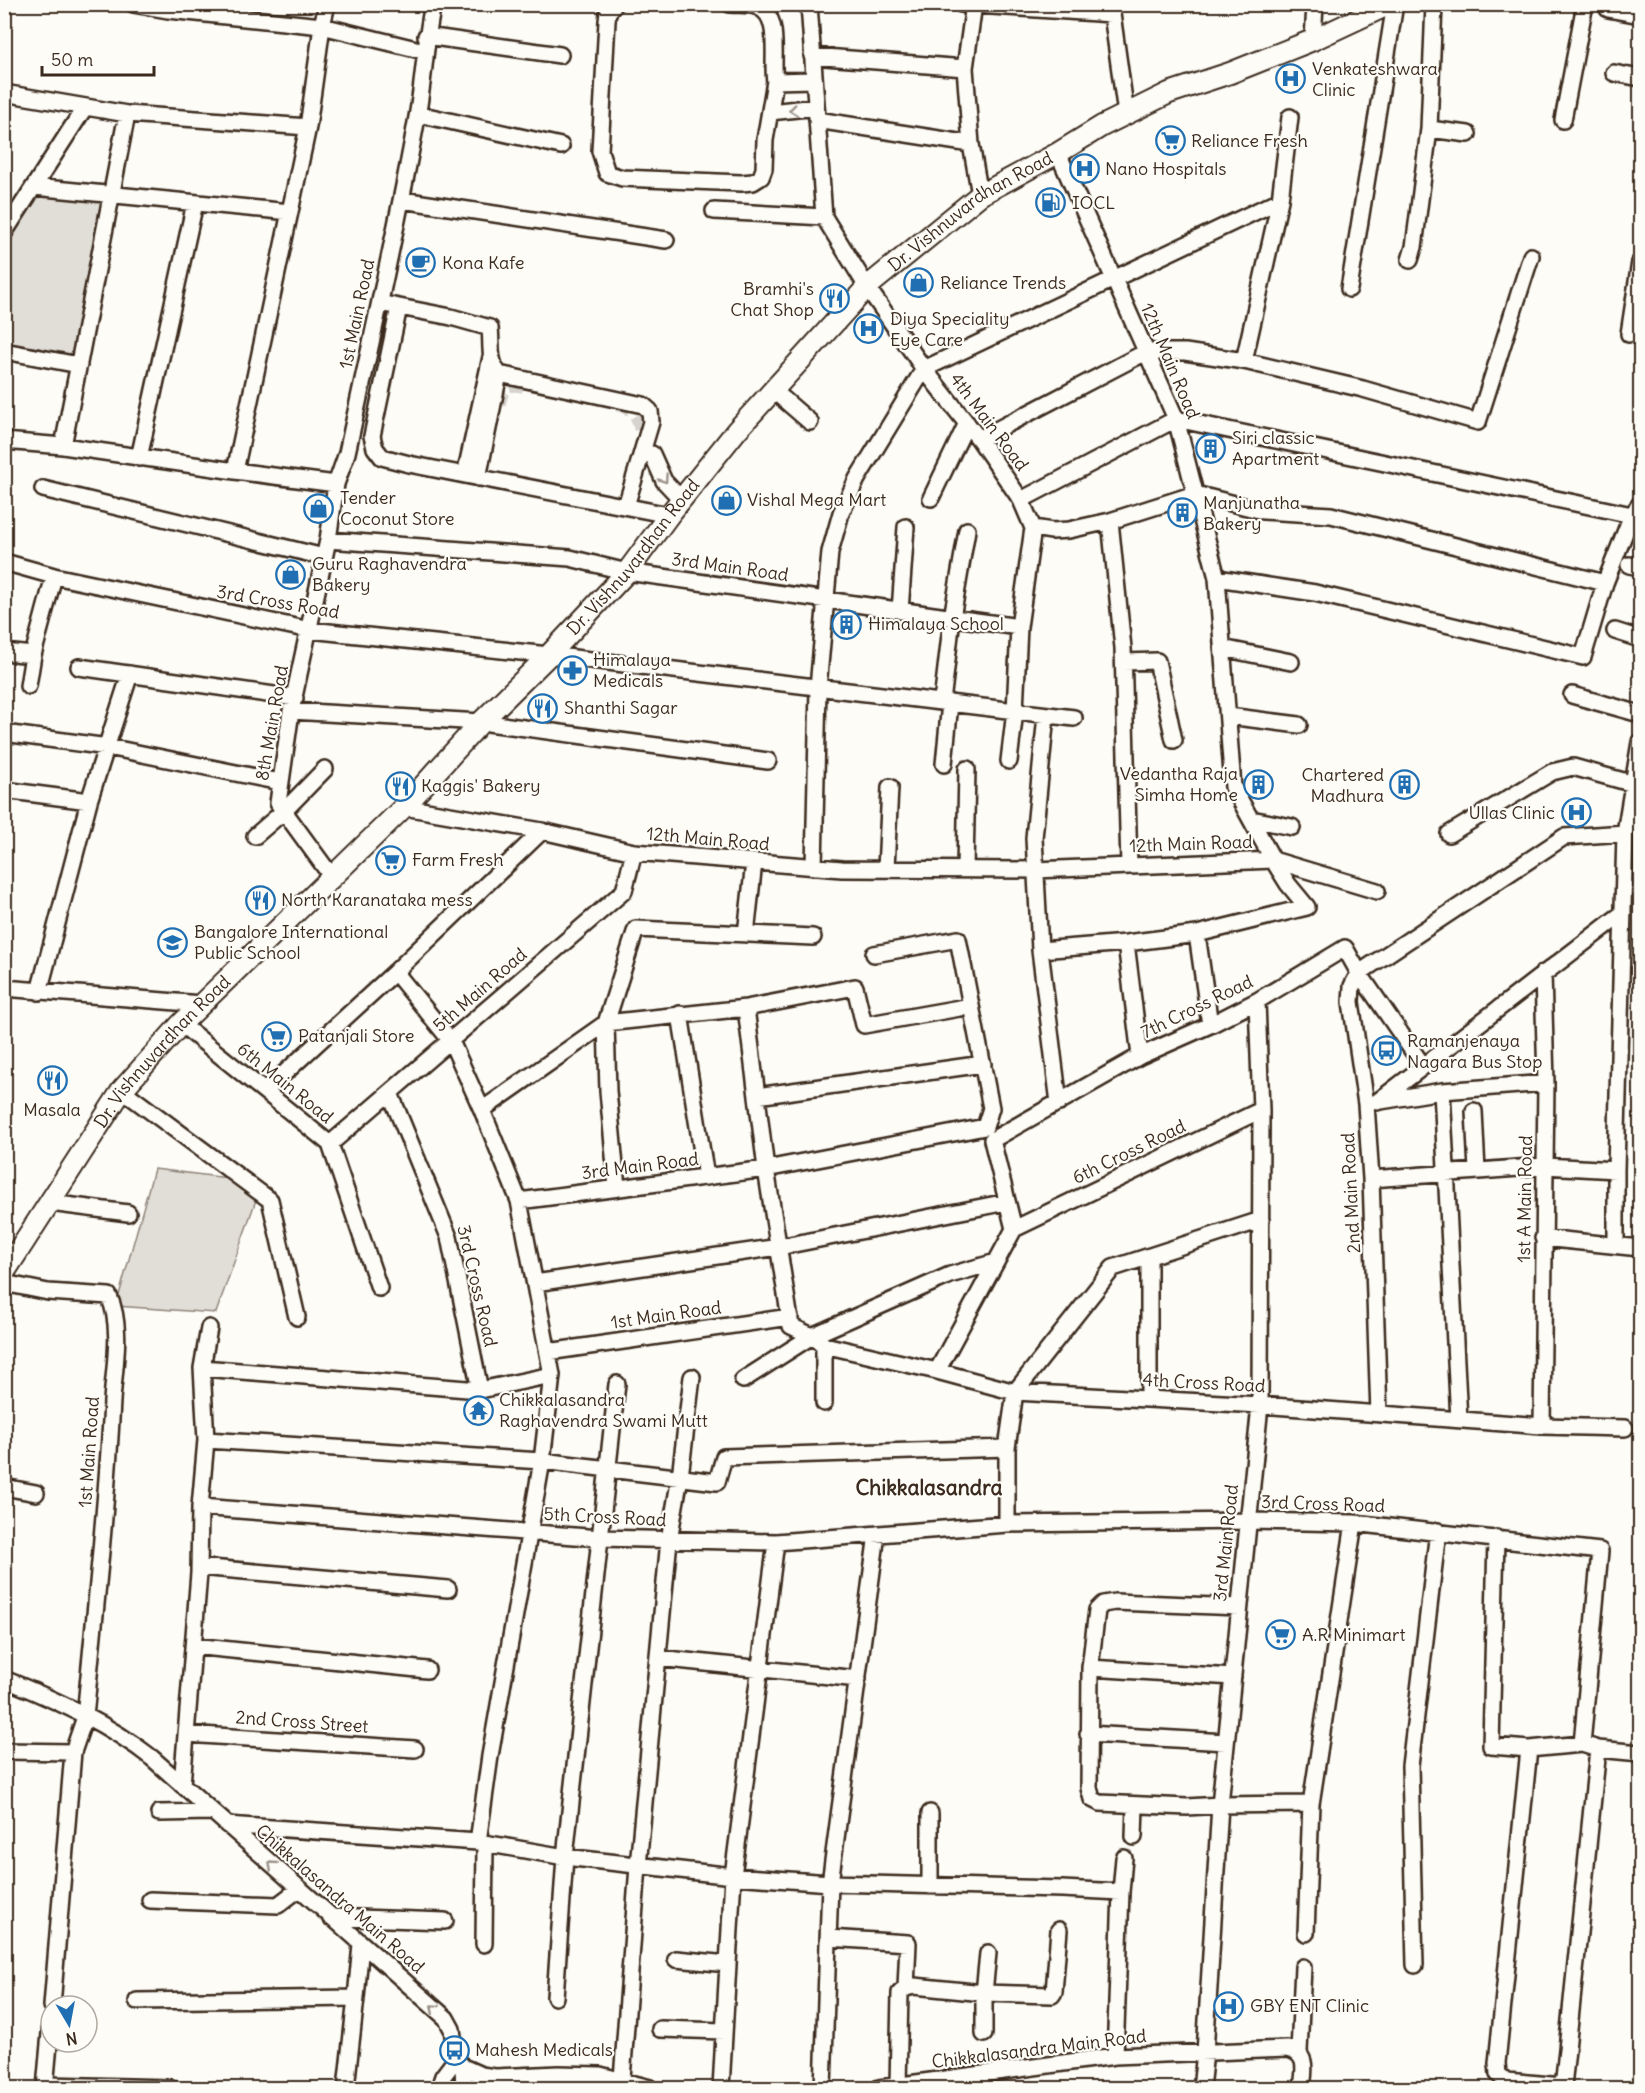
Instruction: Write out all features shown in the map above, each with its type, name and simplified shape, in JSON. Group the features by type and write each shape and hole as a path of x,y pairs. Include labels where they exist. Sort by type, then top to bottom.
{"main road":[{"name":"Dr. Vishnuvardhan Road","path":"4,1273 122,1090 201,1004 404,807 482,722 627,572 675,507 737,430 867,287 980,195 1126,114 1169,93 1230,73 1313,40 1390,4"}],"street":[{"path":"133,4 168,10 322,26 425,43 560,55"},
{"path":"235,471 308,126 327,4"},
{"name":"1st Main Road","path":"310,630 328,540 336,484 347,453 402,200 418,114 425,43 433,4"},
{"path":"615,4 608,12 601,128 600,152 607,173 622,178 753,182 761,177 764,169 765,140 775,81 773,72 774,28 769,14 761,8 753,5 730,4"},
{"name":"4th Main Road","path":"809,4 824,218 867,287 924,369 979,439 1021,500 1033,528"},
{"path":"1313,40 1315,4"},
{"path":"1349,289 1395,4"},
{"path":"1410,260 1414,247 1429,129 1434,4"},
{"path":"1563,120 1585,4"},
{"path":"980,195 971,144 965,68 970,5 1112,14 1126,114"},
{"path":"1608,9 1641,15"},
{"path":"812,56 965,68"},
{"path":"1614,73 1641,78"},
{"path":"775,81 814,80"},
{"path":"4,93 127,114 308,126"},
{"path":"4,232 85,107"},
{"path":"770,112 817,114 971,144"},
{"path":"63,446 127,114"},
{"path":"418,114 561,146"},
{"path":"1244,361 1280,200 1290,117"},
{"path":"1429,129 1468,134"},
{"name":"12th Main Road","path":"404,807 542,831 633,852 814,867 1035,870 1273,860 1233,787 1217,578 1176,419 1058,153"},
{"path":"34,188 290,212"},
{"path":"402,200 666,240"},
{"path":"814,867 818,688 830,552 841,513 872,452 924,369 1280,200"},
{"path":"139,458 195,203"},
{"path":"714,211 824,218"},
{"path":"979,439 1146,352 1185,352 1244,361 1363,389 1478,422 1531,256"},
{"path":"1629,334 1641,262"},
{"path":"379,303 451,317 490,328 491,357 493,366 499,374 643,405 650,411 651,422 626,506"},
{"path":"399,307 372,436 375,448 382,457 626,506 675,507 652,454"},
{"path":"4,351 79,365"},
{"path":"472,476 491,357"},
{"path":"472,476 499,374"},
{"path":"773,390 810,422"},
{"path":"1021,500 1176,419 1636,509 1605,583 1583,657 1315,593 1217,578"},
{"path":"932,498 967,423"},
{"path":"4,441 63,446 336,484"},
{"path":"43,489 324,557"},
{"path":"1009,761 1015,711 1019,627 1033,528 1052,531 1069,530 1195,494 1263,510 1331,515 1605,583"},
{"path":"1110,520 1124,662 1129,866"},
{"path":"900,610 906,527"},
{"path":"944,764 952,618 967,530"},
{"name":"3rd Main Road","path":"328,540 570,558 627,572 1019,627"},
{"name":"3rd Cross Road","path":"4,562 54,576 310,630 549,655"},
{"path":"28,686 33,655 54,576"},
{"name":"8th Main Road","path":"310,630 293,705 278,803 332,877"},
{"path":"1615,631 1641,639"},
{"path":"1222,648 1291,662"},
{"path":"4,652 33,655"},
{"path":"549,655 1074,718"},
{"path":"1124,662 1157,661 1174,740"},
{"path":"79,667 130,674 293,705 482,722 768,761"},
{"path":"39,992 89,801 130,674"},
{"path":"1572,695 1641,714"},
{"path":"1046,715 1034,838 1035,870 1040,950 1059,1103"},
{"path":"1228,716 1299,725"},
{"path":"4,733 108,747 280,782"},
{"path":"1617,1245 1616,1170 1625,833 1635,791 1641,742"},
{"path":"1449,834 1552,772 1565,768 1573,767 1635,791"},
{"path":"255,836 284,811 325,769"},
{"path":"964,869 967,769"},
{"path":"886,869 890,788"},
{"path":"4,790 89,801"},
{"path":"1251,819 1292,827"},
{"path":"265,1091 395,972 542,831"},
{"path":"1423,1066 1359,973 1564,837 1625,833"},
{"name":"5th Main Road","path":"330,1144 624,891 633,852"},
{"path":"1040,950 1197,934 1307,907 1288,884 1273,860"},
{"path":"1273,860 1377,891"},
{"path":"746,934 754,862"},
{"path":"1372,1103 1623,913"},
{"path":"617,1188 608,1091 606,1023 636,929 813,937"},
{"path":"1197,934 1210,1025"},
{"path":"766,1169 985,1127 991,1108 958,939 874,954"},
{"path":"1126,943 1140,1056"},
{"name":"7th Cross Road","path":"1014,1229 1001,1203 993,1140 1140,1056 1257,1001 1345,948 1359,973"},
{"path":"395,972 451,1041 519,1201 552,1375 542,1461 490,1756 482,1843 484,1944"},
{"name":"2nd Main Road","path":"1359,973 1351,992 1372,1103 1371,1179 1379,1414"},
{"name":"1st A Main Road","path":"1542,1426 1546,1083 1543,973"},
{"path":"482,1110 606,1023 746,1008 855,987 864,1026 971,1006"},
{"path":"4,988 201,1004"},
{"name":"3rd Main Road","path":"1201,2088 1220,1805 1260,1405 1261,1110 1257,1001"},
{"path":"746,1008 766,1169 791,1321"},
{"path":"680,1014 706,1177"},
{"name":"6th Main Road","path":"182,1024 330,1144 379,1288"},
{"path":"757,1096 983,1064"},
{"path":"1372,1103 1442,1091 1546,1083"},
{"path":"122,1090 270,1200 297,1317"},
{"path":"1442,1091 1459,1420"},
{"name":"3rd Cross Road","path":"390,1093 449,1237 480,1390"},
{"name":"6th Cross Road","path":"1014,1229 1261,1110"},
{"path":"1474,1111 1477,1171"},
{"path":"1371,1179 1545,1166 1616,1170"},
{"name":"3rd Main Road","path":"519,1201 766,1169"},
{"path":"50,1203 128,1213"},
{"path":"535,1283 779,1246 1001,1203"},
{"path":"1007,1524 1007,1448 1015,1392 1113,1268 1261,1220"},
{"path":"938,1371 1014,1229"},
{"path":"1544,1238 1641,1248"},
{"path":"1149,1257 1149,1399"},
{"path":"742,1380 950,1275 996,1262"},
{"name":"1st Main Road","path":"4,1283 48,1292 109,1296 113,1304 116,1334 108,1482 85,1717"},
{"name":"1st Main Road","path":"548,1352 791,1321"},
{"name":"4th Cross Road","path":"791,1321 818,1340 1015,1392 1260,1405 1542,1426 1624,1428"},
{"path":"182,1785 199,1567 206,1440 202,1368 209,1328"},
{"path":"818,1340 824,1403"},
{"path":"202,1368 480,1390 552,1375"},
{"path":"622,2079 638,1866 669,1540 680,1477 692,1377"},
{"path":"555,1997 565,1857 616,1384"},
{"path":"206,1440 542,1461 717,1482 724,1457 1007,1448"},
{"path":"4,1487 36,1493"},
{"name":"5th Cross Road","path":"201,1507 600,1538 669,1540 776,1542 1007,1524"},
{"name":"3rd Cross Road","path":"1007,1524 1247,1521 1354,1523 1600,1551 1582,1744"},
{"path":"1306,1933 1311,1804 1354,1523"},
{"path":"1415,1965 1410,1766 1438,1531"},
{"path":"823,2088 830,1883 877,1534"},
{"path":"1496,1538 1491,1746 1529,1749 1582,1744 1598,1749 1641,1753"},
{"path":"721,2088 733,1876 776,1542"},
{"path":"199,1567 448,1589"},
{"path":"1239,1607 1115,1602 1103,1604 1097,1610 1090,1668 1088,1734 1089,1788 1092,1799 1100,1803 1187,1808 1220,1805 1311,1804"},
{"path":"193,1646 427,1670"},
{"path":"658,1658 858,1680"},
{"path":"1090,1668 1233,1677"},
{"name":"Chikkalasandra Main Road","path":"4,1679 85,1717 140,1749 446,2018 452,2029 464,2088"},
{"path":"53,1994 73,1752 85,1717"},
{"name":"2nd Cross Street","path":"186,1734 415,1749"},
{"path":"1088,1734 1226,1742"},
{"path":"1529,1749 1497,2062 1498,2074 1506,2081 1563,2087 1598,1749"},
{"path":"4,1751 73,1752"},
{"path":"1134,1837 1135,1805"},
{"path":"159,1812 212,1812"},
{"path":"930,1813 930,1886"},
{"path":"227,1825 482,1843 565,1857 733,1876 830,1883 1121,1892"},
{"path":"1115,2056 1124,1858"},
{"path":"150,1900 278,1905 299,1889"},
{"path":"330,1917 445,1921"},
{"path":"898,2085 900,1993 914,1986 984,1993 1049,1996 1053,1994 1059,1930"},
{"path":"828,1938 908,1943 906,1988"},
{"path":"346,2088 361,1944"},
{"path":"984,2034 984,1993 988,1953"},
{"path":"676,1959 728,1964"},
{"path":"1302,2088 1304,2062 1299,2052 1303,1967"},
{"path":"137,2001 356,1998"},
{"path":"660,2029 724,2031"},
{"path":"1205,2053 1287,2049 1299,2052"},
{"name":"Chikkalasandra Main Road","path":"879,2088 1115,2056 1205,2053"},
{"path":"49,2054 46,2087 171,2088"},
{"path":"439,2088 443,2076 459,2063 487,2077 558,2081 600,2075 650,2088"}],"shaded area":[{"path":"38,193 105,200 70,367 5,356 4,247"},
{"path":"154,1169 236,1179 256,1200 216,1313 116,1306"}],"tunnel":[{"path":"498,405 502,392 508,386 517,384 531,387"},
{"path":"617,404 626,406 636,414 647,446"}],"place":[{"name":"Venkateshwara Clinic","path":"1291,79"},
{"name":"Reliance Fresh","path":"1170,141"},
{"name":"Nano Hospitals","path":"1084,169"},
{"name":"IOCL","path":"1051,203"},
{"name":"Kona Kafe","path":"421,263"},
{"name":"Reliance Trends","path":"919,283"},
{"name":"Bramhi's Chat Shop","path":"835,299"},
{"name":"Diya Speciality Eye Care","path":"869,329"},
{"name":"Siri classic Apartment","path":"1211,448"},
{"name":"Vishal Mega Mart","path":"726,500"},
{"name":"Tender Coconut Store","path":"319,508"},
{"name":"Manjunatha Bakery","path":"1182,513"},
{"name":"Guru Raghavendra Bakery","path":"291,574"},
{"name":"Himalaya School","path":"847,624"},
{"name":"Himalaya Medicals","path":"572,670"},
{"name":"Shanthi Sagar","path":"543,708"},
{"name":"Vedantha Raja Simha Home","path":"1259,784"},
{"name":"Chartered Madhura","path":"1405,785"},
{"name":"Kaggis' Bakery","path":"400,786"},
{"name":"Ullas Clinic","path":"1576,813"},
{"name":"Farm Fresh","path":"391,860"},
{"name":"North Karanataka mess","path":"260,900"},
{"name":"Bangalore International Public School","path":"173,942"},
{"name":"Patanjali Store","path":"277,1036"},
{"name":"Ramanjenaya Nagara Bus Stop","path":"1386,1051"},
{"name":"Masala","path":"52,1081"},
{"name":"Chikkalasandra Raghavendra Swami Mutt","path":"478,1410"},
{"name":"A.R Minimart","path":"1281,1635"},
{"name":"GBY ENT Clinic","path":"1229,2006"},
{"name":"Mahesh Medicals","path":"454,2050"}],"district":[{"name":"Chikkalasandra","path":"929,1488"}]}
